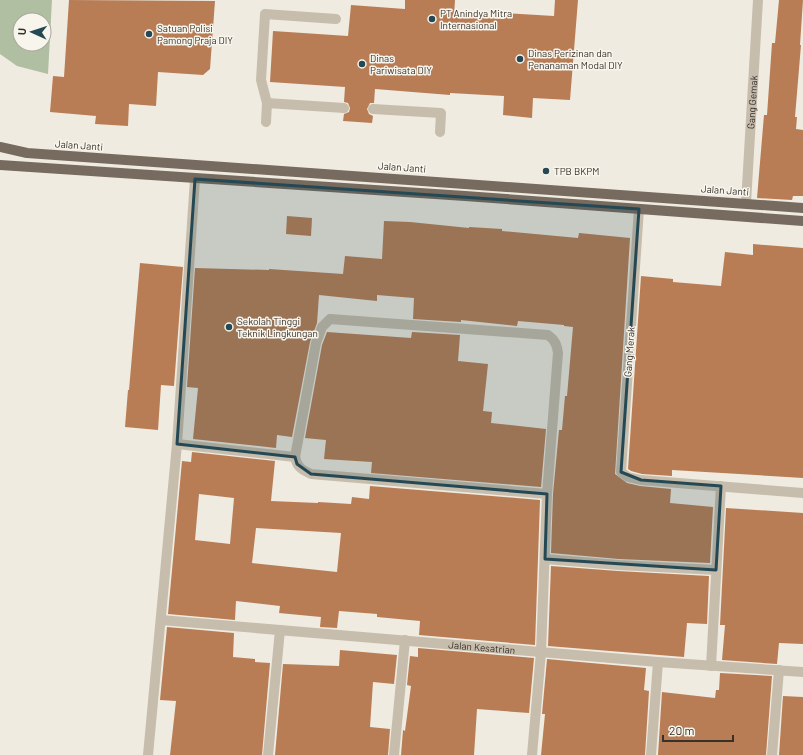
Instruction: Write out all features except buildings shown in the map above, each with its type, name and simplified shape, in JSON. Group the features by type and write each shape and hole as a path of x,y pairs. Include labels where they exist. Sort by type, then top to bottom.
{"main road":[{"name":"Jalan Janti","path":"0,147 27,153 803,208"},
{"path":"0,165 803,221"}],"street":[{"name":"Gang Gemak","path":"746,203 758,0"},
{"path":"266,122 267,104 261,80 265,14 336,19"},
{"path":"267,104 344,108"},
{"path":"374,109 441,113 440,132"},
{"path":"148,755 177,444 195,179"},
{"name":"Gang Merak","path":"639,209 621,472 624,475 641,480 721,486"},
{"path":"532,755 541,652 547,494 558,353 554,339 548,335 330,318 322,327 316,343 295,457 297,464 302,470 311,474 547,494"},
{"path":"177,444 295,457"},
{"path":"711,666 721,486 803,493"},
{"path":"545,559 619,565 716,570"},
{"name":"Jalan Kesatrian","path":"161,620 658,662 803,672"},
{"path":"268,755 280,630"},
{"path":"394,755 405,640"},
{"path":"651,755 658,662"},
{"path":"772,755 779,670"}],"highlighted area":[{"path":"195,179 639,209 621,472 641,480 721,486 716,570 545,559 547,494 311,474 297,464 295,457 177,444"}],"green space":[{"path":"0,0 52,0 51,12 12,12 12,52 49,52 48,74 17,66 0,54"}],"place":[{"name":"PT Anindya Mitra Internasional","path":"432,19"},
{"name":"Satuan Polisi Pamong Praja DIY","path":"149,34"},
{"name":"Dinas Perizinan dan Penanaman Modal DIY","path":"520,59"},
{"name":"Dinas Pariwisata DIY","path":"362,64"},
{"name":"TPB BKPM","path":"546,171"},
{"name":"Sekolah Tinggi Teknik Lingkungan","path":"229,327"}]}
